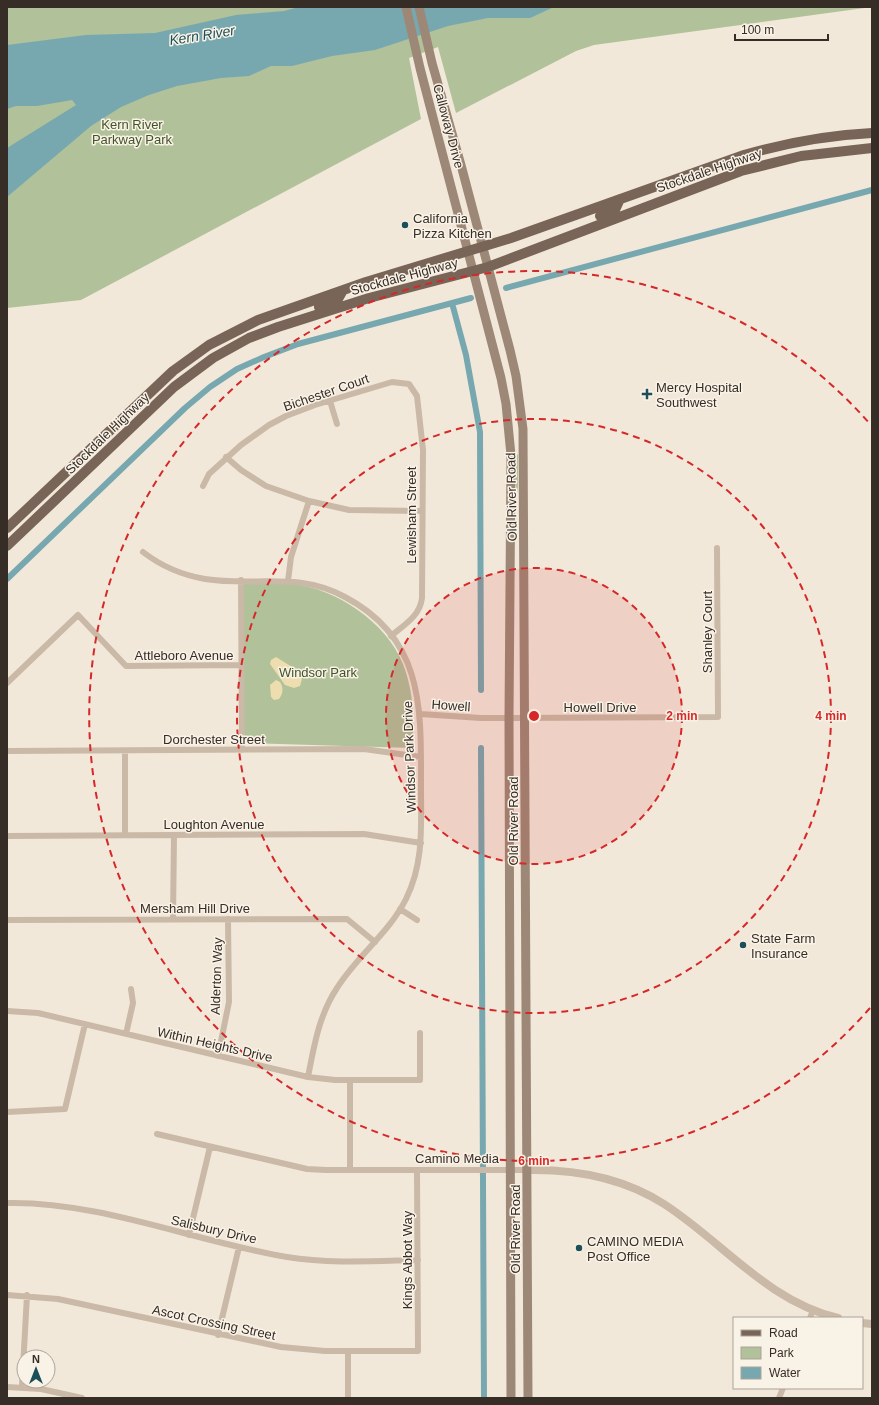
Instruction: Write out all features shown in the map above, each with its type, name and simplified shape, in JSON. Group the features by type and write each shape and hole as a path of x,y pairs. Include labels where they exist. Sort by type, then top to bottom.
{"main road":[{"name":"Calloway Drive","path":"406,7 420,68 469,252"},
{"name":"Calloway Drive","path":"418,7 483,248"},
{"name":"Stockdale Highway","path":"7,528 162,380 193,355 248,325 343,290 483,248 723,162 762,150 822,138 872,133"},
{"name":"Stockdale Highway","path":"7,546 186,378 227,350 278,327 369,298 488,267 710,182 762,164 814,154 872,148"},
{"path":"560,239 577,226 615,210 620,199"},
{"name":"Old River Road","path":"483,248 510,350 520,402 524,455 528,1398"},
{"name":"Old River Road","path":"469,252 501,378 506,404 511,455 509,718 511,1398"},
{"path":"278,327 288,318 334,302 340,297 343,290"},
{"path":"511,493 516,505 516,539 524,546"},
{"path":"7,537 30,514 30,507"}],"street":[{"name":"Bichester Court","path":"203,486 209,474 226,457 269,425 300,410 392,382 410,384"},
{"name":"Lewisham Street","path":"391,636 416,615 421,608 421,428 417,396 410,384"},
{"path":"330,401 337,424"},
{"path":"226,457 241,470 266,486 309,501 349,510 422,511"},
{"path":"288,580 291,557 309,501"},
{"name":"Shanley Court","path":"717,548 718,717"},
{"name":"Windsor Park Drive","path":"143,552 164,565 191,576 220,580 288,580 321,586 346,597 370,614 391,636 400,649 412,674 420,714 421,843 417,871 400,909 375,942 344,977 329,1002 319,1026 308,1077"},
{"path":"240,580 242,750"},
{"name":"Attleboro Avenue","path":"7,683 78,615 126,666 241,665"},
{"name":"Howell","path":"420,714 481,718"},
{"name":"Howell Drive","path":"481,718 718,717"},
{"name":"Dorchester Street","path":"7,751 364,749 421,757"},
{"path":"125,751 125,835"},
{"name":"Loughton Avenue","path":"7,836 364,834 421,843"},
{"path":"173,920 174,835"},
{"path":"400,909 417,920"},
{"name":"Alderton Way","path":"218,1056 229,1002 228,919"},
{"name":"Mersham Hill Drive","path":"7,920 347,919 375,942"},
{"path":"126,1034 133,1004 131,989"},
{"name":"Within Heights Drive","path":"7,1011 38,1013 308,1077 350,1080 420,1080 420,1033"},
{"path":"7,1112 65,1109 85,1024"},
{"path":"350,1080 350,1170"},
{"name":"Camino Media","path":"157,1134 295,1167 326,1170 559,1170 602,1177 652,1196 680,1215 767,1285 812,1314 832,1317"},
{"path":"189,1235 210,1147"},
{"name":"Kings Abbot Way","path":"418,1170 418,1351"},
{"name":"Salisbury Drive","path":"7,1203 41,1204 72,1208 288,1257 310,1260 418,1260"},
{"path":"218,1335 239,1247"},
{"name":"Ascot Crossing Street","path":"7,1295 27,1295 58,1299 218,1335 281,1347 348,1351 418,1351"},
{"path":"24,1349 27,1295"},
{"path":"348,1351 348,1398"},
{"path":"45,1389 82,1398"}],"green space":[{"name":"Kern River Parkway Park","path":"7,7 872,7 594,45 576,51 456,113 438,47 409,58 421,119 81,300 7,308"},
{"path":"517,454 518,455 518,493 515,483"},
{"name":"Windsor Park","path":"244,584 292,584 326,592 358,610 372,622 385,635 395,649 407,674 412,706 413,748 244,743"}],"sand":[{"path":"276,657 297,670 302,679 300,686 294,688 285,685 270,664 271,660"},
{"path":"276,680 280,682 282,691 279,699 274,700 271,697 270,685"}],"water":[{"name":"Kern River","path":"299,7 554,7 530,18 488,18 448,26 375,50 332,56 292,66 271,66 249,76 221,78 177,86 149,95 121,107 91,126 7,197 7,148 76,105 72,100 37,106 16,106 7,109 7,45 86,35 155,33 236,15 284,11"}],"waterway":[{"path":"506,288 872,190"},
{"path":"7,579 185,408 210,387 237,369 298,344 471,298"},
{"path":"452,303 466,355 480,432 481,690"},
{"path":"481,748 484,1398"}],"place":[{"name":"California Pizza Kitchen","path":"405,225"},
{"name":"Mercy Hospital Southwest","path":"647,394"},
{"name":"State Farm Insurance","path":"743,945"},
{"name":"CAMINO MEDIA Post Office","path":"579,1248"}]}
